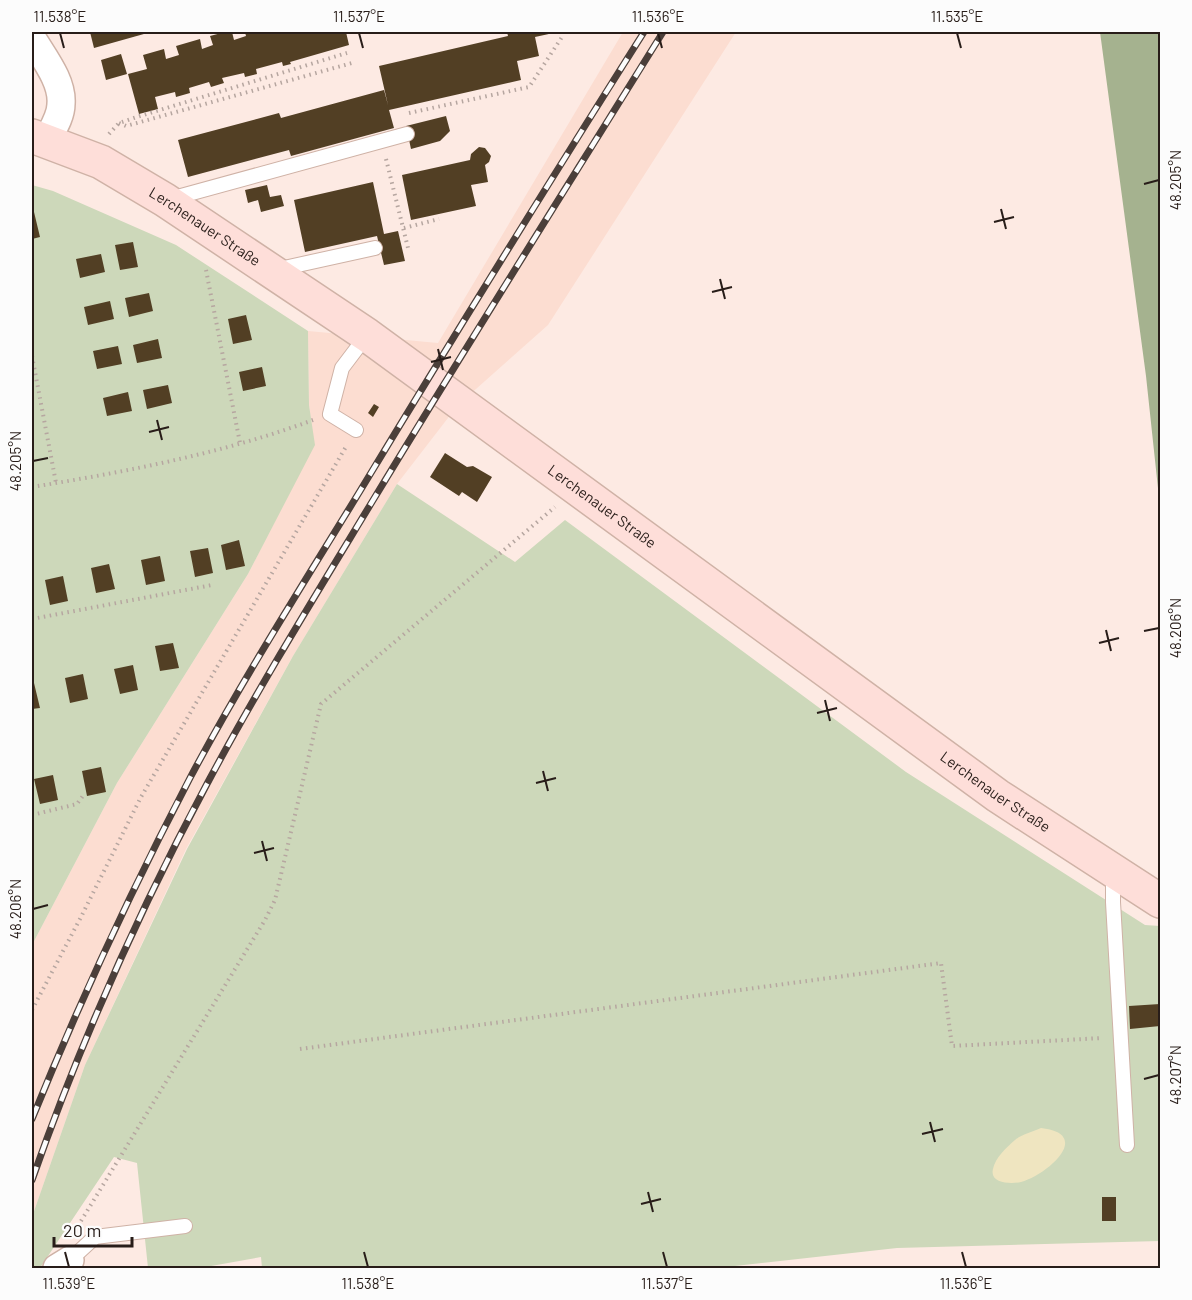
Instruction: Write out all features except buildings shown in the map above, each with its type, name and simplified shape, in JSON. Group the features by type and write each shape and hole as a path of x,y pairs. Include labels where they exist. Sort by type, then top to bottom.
{"main road":[{"name":"Lerchenauer Straße","path":"39,138 101,162 165,200 367,335 998,796 1161,901"}],"street":[{"path":"32,38 58,84 61,104 56,123 39,138"}],"lane":[{"path":"165,200 402,135"},
{"path":"270,270 375,248"},
{"path":"356,430 330,414 342,368 367,335"},
{"path":"1113,870 1127,1145"},
{"path":"63,1264 95,1237 184,1226"}],"path":[{"path":"402,135 401,115 529,87 562,37"},
{"path":"108,136 119,123 347,53"},
{"path":"119,123 126,126 352,63"},
{"path":"382,141 409,252"},
{"path":"404,228 439,219"},
{"path":"206,270 240,443"},
{"path":"32,356 56,483"},
{"path":"32,487 149,466 240,443 330,414"},
{"path":"32,1010 141,797 356,430"},
{"path":"63,1264 81,1220 259,930 275,900 321,704 556,506"},
{"path":"32,619 212,585"},
{"path":"32,815 77,804 86,793"},
{"path":"300,1049 940,963 952,1046 1121,1037"}],"shaded area":[{"path":"623,32 736,32 548,325 458,405 397,484 293,656 186,849 85,1065 32,1217 32,945 117,783 248,574 314,445 309,405 308,331 438,343"}],"green space":[{"path":"1100,32 1160,32 1160,507 1146,376"},
{"path":"32,185 53,191 176,245 308,331 309,405 315,445 248,574 117,783 32,945"},
{"path":"397,484 515,562 565,520 906,772 1145,925 1160,926 1160,1241 897,1248 717,1268 262,1268 261,1257 200,1268 148,1268 137,1163 114,1157 40,1268 32,1268 32,1217 85,1065 187,849 293,656"}],"sand":[{"path":"1041,1128 1056,1132 1064,1138 1065,1146 1061,1155 1043,1171 1021,1182 1007,1183 994,1178 994,1165 1005,1149 1018,1138"}],"railway":[{"path":"32,1119 68,1032 127,904 168,820 230,705 536,203 644,32"},
{"path":"32,1180 70,1078 112,977 183,830 228,745 413,434 663,32"}]}
